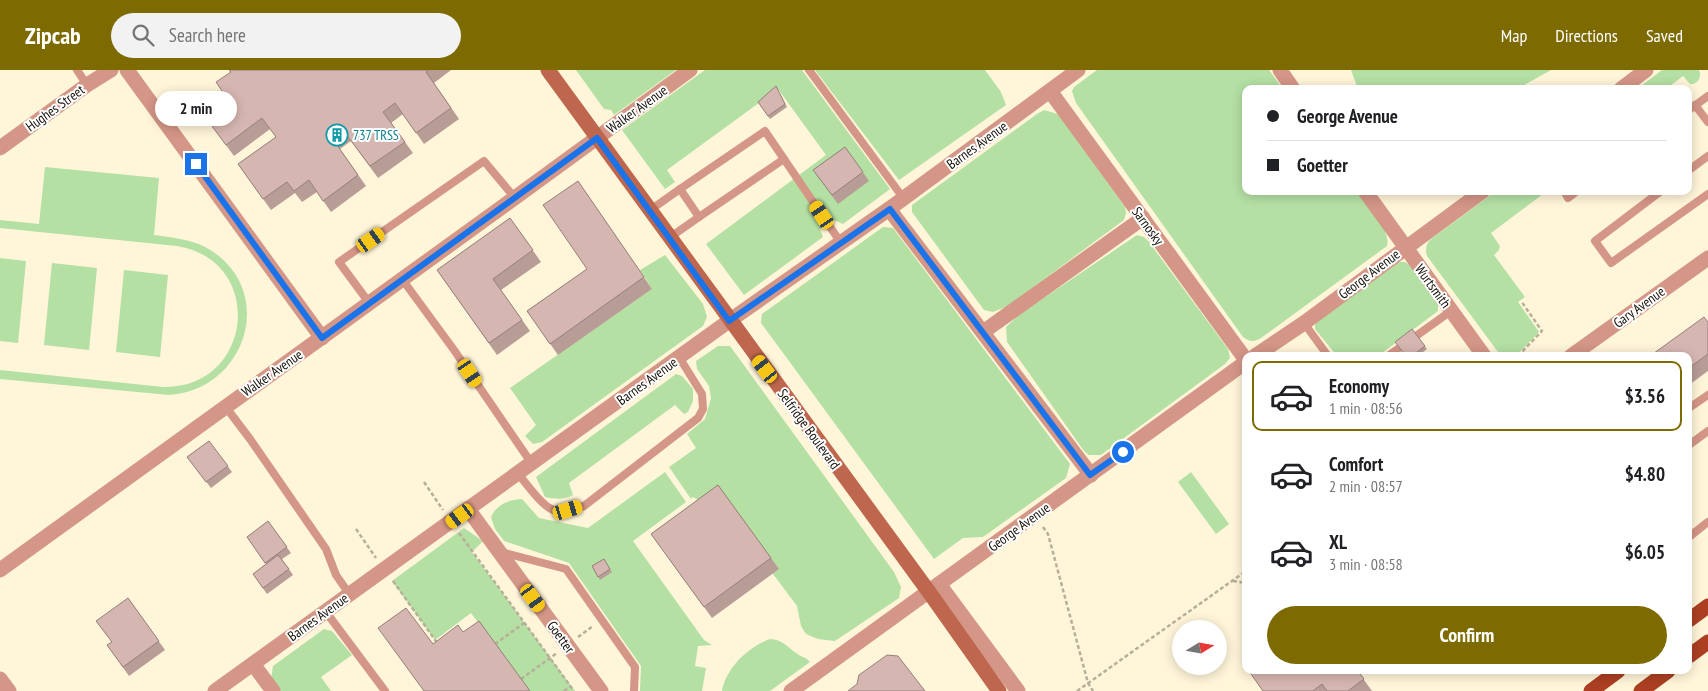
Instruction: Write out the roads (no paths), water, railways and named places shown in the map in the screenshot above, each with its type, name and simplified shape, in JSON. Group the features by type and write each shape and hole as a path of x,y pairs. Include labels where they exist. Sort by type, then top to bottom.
{"main road":[{"path":"1692,618 1708,606"},
{"path":"1692,654 1708,642"},
{"path":"1591,691 1614,674"},
{"path":"1641,691 1664,674"}],"street":[{"name":"Hughes Street","path":"0,148 111,70"},
{"path":"127,70 322,338"},
{"name":"Selfridge Boulevard","path":"548,70 729,321 934,588 999,691"},
{"name":"Walker Avenue","path":"0,570 225,406 370,304 690,70"},
{"name":"Barnes Avenue","path":"215,691 729,321 904,199 1078,70"},
{"path":"1280,70 1290,85"},
{"path":"1626,85 1646,70"},
{"name":"Sarnosky","path":"1050,91 1242,355"},
{"name":"Wurtsmith","path":"1368,195 1404,248 1481,352"},
{"name":"George Avenue","path":"1261,352 1304,323 1477,195"},
{"path":"890,209 1090,475"},
{"path":"983,332 1143,218"},
{"name":"Gary Avenue","path":"1577,352 1708,258"},
{"name":"George Avenue","path":"791,691 1242,364"},
{"name":"Goetter","path":"468,509 601,691"},
{"path":"934,588 1018,691"},
{"path":"253,664 273,691"},
{"path":"0,679 9,691"}],"lane":[{"path":"77,70 88,85"},
{"path":"809,70 904,199"},
{"path":"1708,96 1692,107 1708,122"},
{"path":"649,210 765,131 841,243"},
{"path":"1692,168 1708,156"},
{"path":"669,238 784,159"},
{"path":"370,304 339,262 484,161 515,198"},
{"path":"680,189 699,218"},
{"path":"1656,195 1595,241 1611,263 1708,194"},
{"path":"402,280 454,350 532,464"},
{"path":"1394,352 1451,311"},
{"path":"1304,323 1325,352"},
{"path":"518,474 546,506 557,511 584,506 698,418 703,409 702,394 679,357"},
{"path":"1692,406 1708,394"},
{"path":"225,406 326,549 336,575 350,595"},
{"path":"1692,442 1708,431"},
{"path":"1692,535 1708,522"},
{"path":"499,551 566,569 635,667 634,691"},
{"path":"326,612 384,691"}],"place":[{"name":"737 TRSS","path":"337,135"}]}
